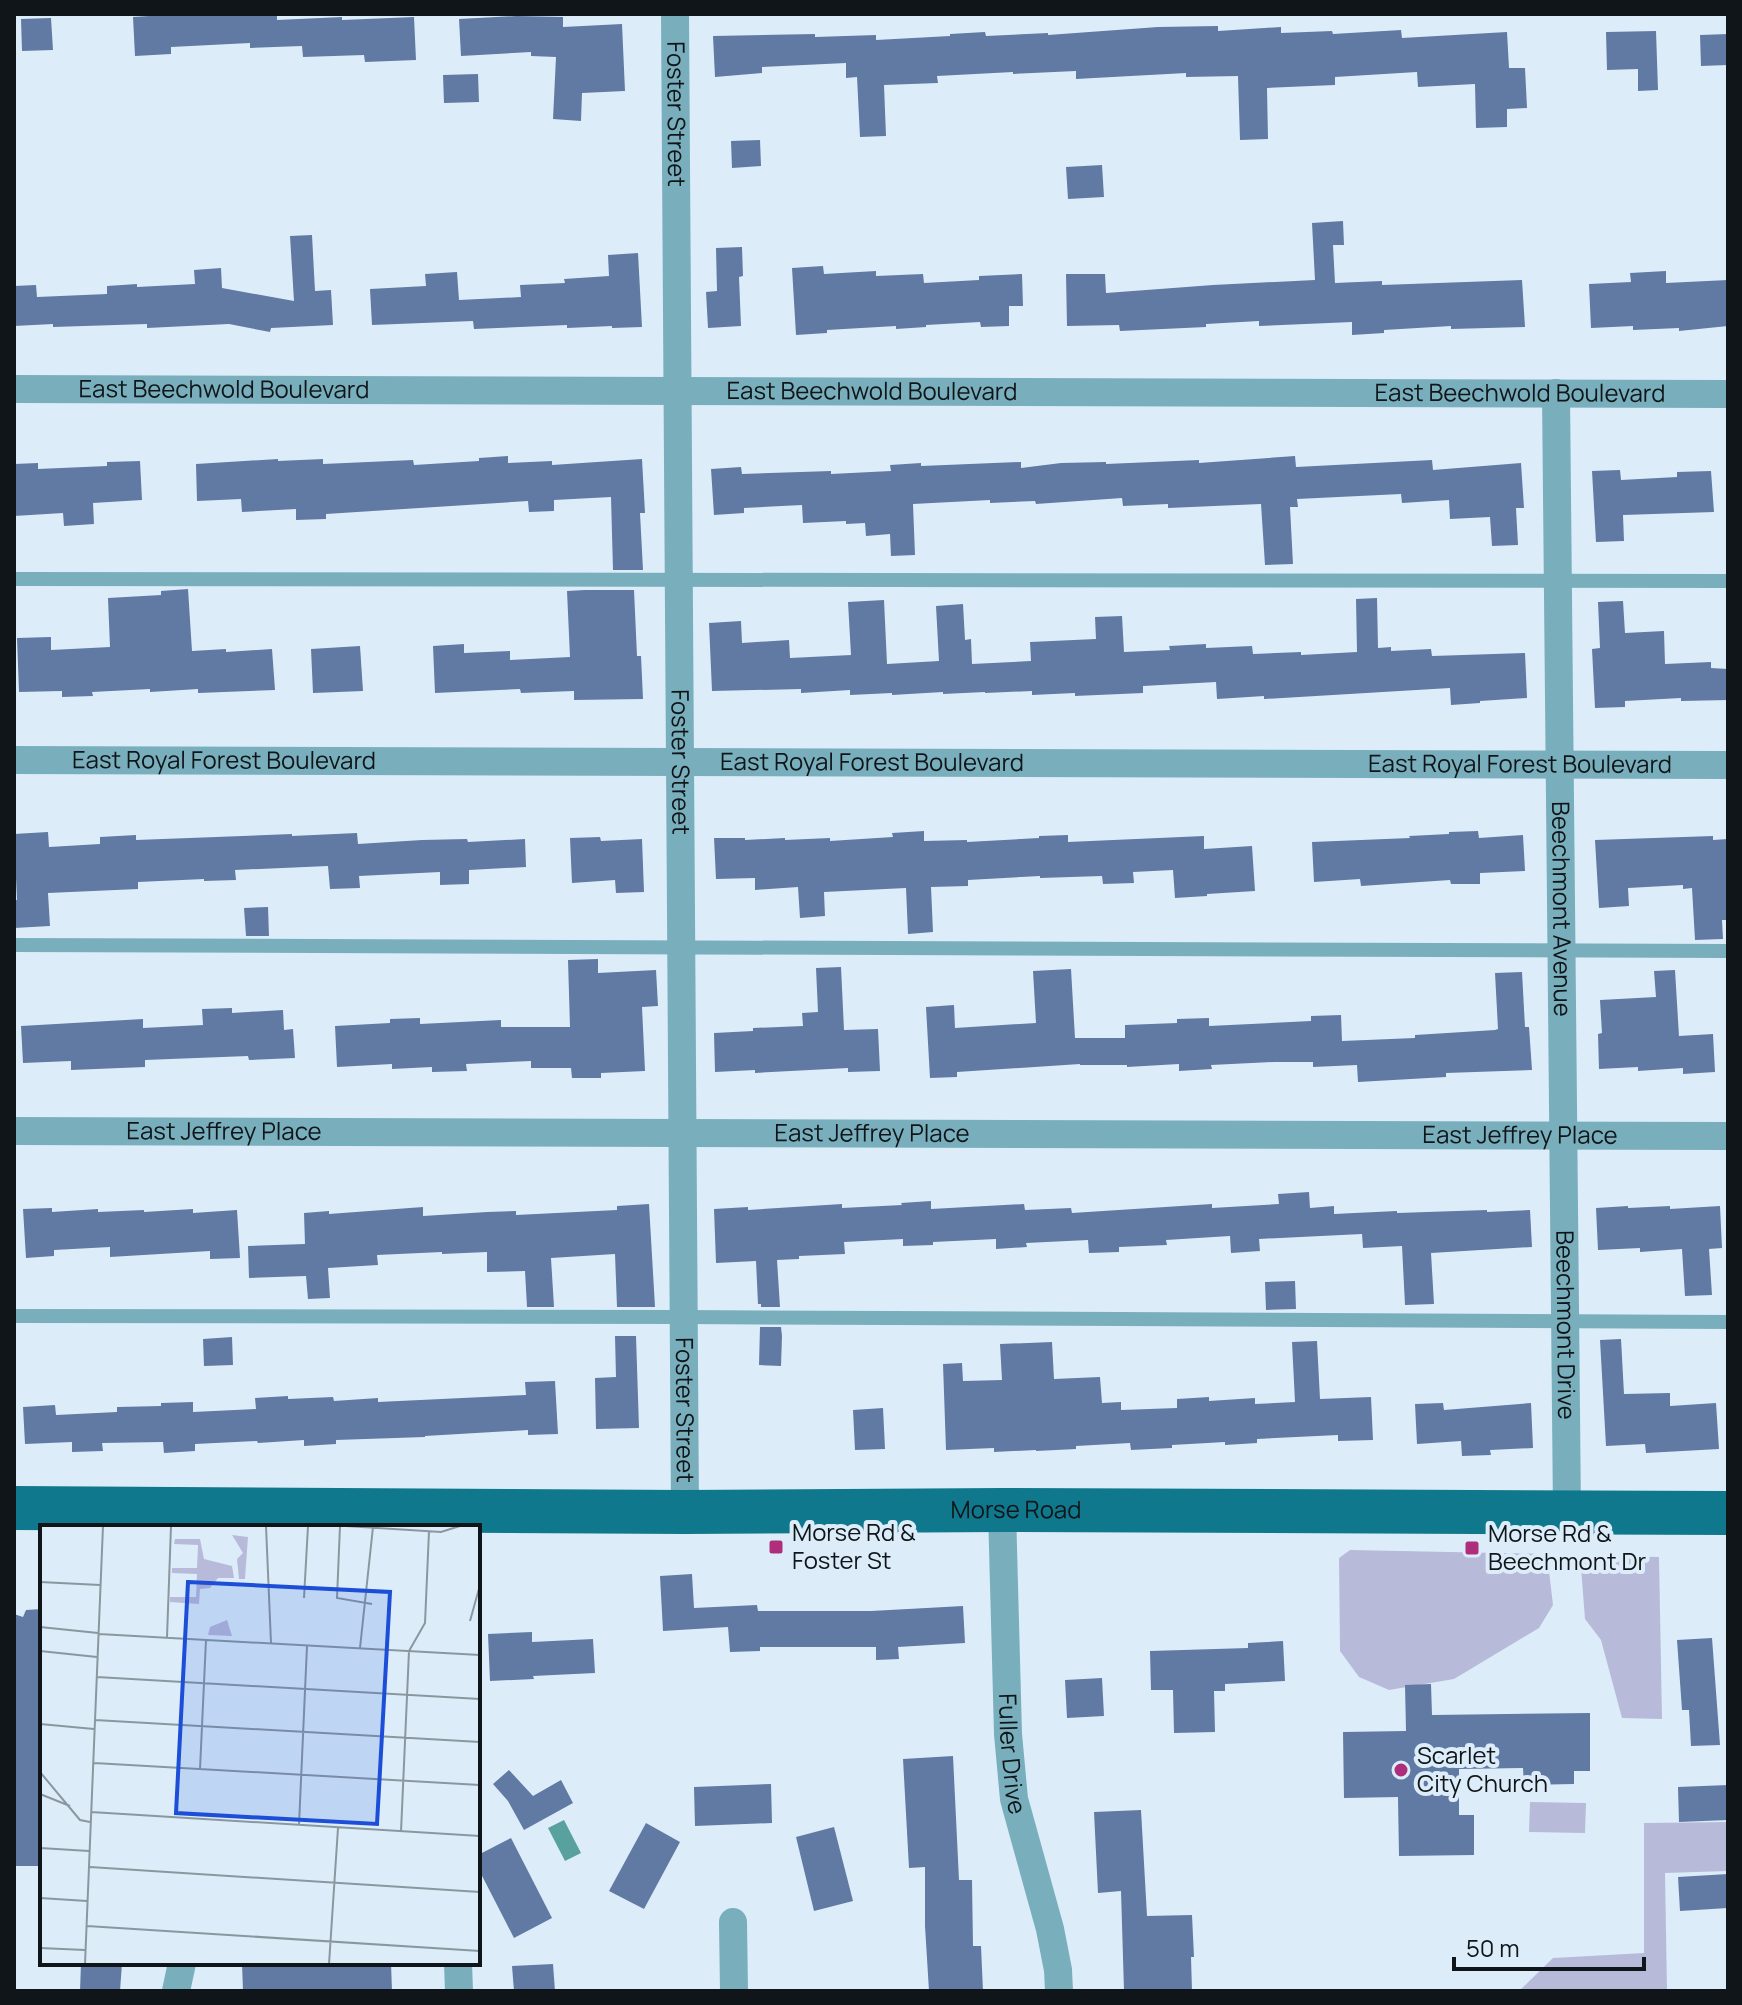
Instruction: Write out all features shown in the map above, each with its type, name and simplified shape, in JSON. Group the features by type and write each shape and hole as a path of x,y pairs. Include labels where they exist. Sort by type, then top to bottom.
{"main road":[{"name":"Morse Road","path":"14,1508 230,1518 1002,1510 1728,1513"}],"street":[{"name":"Foster Street","path":"675,14 685,1512"},
{"name":"East Beechwold Boulevard","path":"14,389 1728,394"},
{"name":"Beechmont Avenue","path":"1556,393 1563,1136"},
{"name":"East Royal Forest Boulevard","path":"14,760 1728,765"},
{"name":"East Jeffrey Place","path":"14,1131 1728,1136"},
{"name":"Beechmont Drive","path":"1563,1136 1567,1513"},
{"name":"Fuller Drive","path":"1002,1510 1008,1734 1014,1799 1050,1929 1059,1991"},
{"path":"733,1922 734,1991"},
{"path":"176,1991 182,1965"},
{"path":"458,1965 459,1991"}],"lane":[{"path":"14,579 1728,581"},
{"path":"14,945 1728,951"},
{"path":"14,1316 1728,1322"}],"shaded area":[{"path":"1350,1550 1547,1554 1553,1605 1539,1628 1454,1679 1389,1690 1359,1677 1340,1651 1339,1558"},
{"path":"1580,1555 1659,1557 1662,1719 1622,1718 1601,1640 1585,1619"},
{"path":"1530,1802 1586,1803 1585,1833 1529,1832"},
{"path":"564,1820 581,1853 565,1861 548,1828"},
{"path":"1728,1822 1728,1871 1665,1873 1667,1991 1519,1991 1553,1958 1644,1953 1644,1823"}],"building":[{"path":"277,14 277,20 414,17 416,60 365,62 364,55 303,57 302,46 250,48 250,43 171,47 171,54 135,56 133,17"},
{"path":"563,17 563,27 622,24 625,91 582,93 581,121 553,119 556,57 531,56 531,52 461,56 459,19"},
{"path":"51,18 53,50 22,51 21,19"},
{"path":"1218,26 1218,31 1281,27 1281,33 1401,30 1402,38 1507,32 1509,68 1525,68 1527,108 1507,109 1507,127 1476,128 1475,84 1418,87 1417,72 1335,77 1335,85 1267,88 1268,139 1240,140 1238,76 1186,77 1186,73 1076,79 1076,71 1013,72 937,76 938,83 884,85 886,136 860,137 857,77 846,78 846,63 762,67 762,73 715,77 713,36 876,35 876,40 985,32 986,36 1048,35"},
{"path":"1656,31 1658,90 1638,91 1638,69 1607,70 1606,32"},
{"path":"1728,34 1728,65 1701,66 1700,35"},
{"path":"478,74 479,102 444,103 443,75"},
{"path":"760,140 761,166 732,168 731,141"},
{"path":"1102,165 1104,197 1068,199 1066,167"},
{"path":"1343,221 1344,245 1333,245 1335,283 1382,281 1382,285 1522,280 1525,327 1451,329 1451,326 1352,335 1352,322 1259,326 1259,321 1120,331 1119,325 1067,326 1066,274 1105,274 1106,293 1315,280 1312,223"},
{"path":"312,235 315,291 331,290 333,325 271,328 270,332 229,324 147,328 147,324 14,326 14,286 36,285 37,297 107,294 107,286 195,284 194,270 221,268 222,288 294,301 290,236"},
{"path":"742,247 743,276 739,277 741,326 708,328 706,292 717,291 716,248"},
{"path":"638,253 642,327 567,328 567,325 474,329 473,321 372,325 370,289 426,286 425,274 457,272 459,300 521,297 520,285 565,283 564,279 609,276 608,255"},
{"path":"823,266 824,274 876,271 876,276 923,274 924,283 1022,274 1023,306 1009,306 1009,326 981,327 980,322 896,329 896,326 827,330 827,333 796,335 792,268"},
{"path":"1666,271 1666,283 1728,280 1728,326 1679,331 1679,328 1633,330 1633,326 1591,328 1589,284 1631,282 1630,273"},
{"path":"508,456 508,463 552,461 552,465 642,459 645,513 640,513 643,570 613,570 611,497 554,500 554,511 529,512 528,501 326,514 326,519 296,520 296,509 242,512 241,499 197,501 196,464 323,459 323,464 413,460 414,465"},
{"path":"1295,456 1296,467 1432,460 1433,470 1521,463 1524,508 1516,508 1518,545 1492,546 1490,517 1450,519 1449,500 1402,503 1401,494 1297,499 1298,507 1290,507 1293,564 1265,565 1261,504 1168,508 1168,504 1123,506 1122,498 1036,504 1035,501 990,503 990,500 913,504 915,555 891,556 890,534 866,536 865,523 803,523 802,505 744,508 744,513 714,515 711,469 741,467 742,474 831,471 831,474 891,471 890,465 921,463 921,466 1021,462 1021,468 1061,463 1199,460 1199,463"},
{"path":"140,461 142,500 93,503 94,524 64,526 63,513 14,516 14,464 38,463 38,469 107,466 107,462"},
{"path":"1620,470 1621,480 1677,477 1677,472 1711,471 1714,512 1623,515 1624,541 1596,542 1592,471"},
{"path":"188,589 192,651 272,649 275,690 198,693 198,689 150,692 150,689 62,697 62,691 19,692 17,638 51,637 51,650 110,647 108,598 161,595 161,591"},
{"path":"634,590 637,656 641,656 643,699 574,700 574,691 521,693 520,689 435,693 433,646 464,644 464,653 510,651 510,660 570,657 567,591"},
{"path":"1377,598 1378,648 1391,647 1391,651 1431,649 1432,656 1525,653 1527,698 1451,705 1450,688 1217,699 1216,682 1143,686 1143,693 1075,696 1075,693 1032,695 1032,691 850,695 850,690 801,693 801,689 712,691 709,623 741,621 742,643 789,640 790,658 851,655 848,602 884,600 887,664 939,661 936,606 963,604 965,640 971,639 972,664 1031,661 1030,642 1096,639 1095,617 1122,616 1124,652 1170,650 1169,646 1206,644 1206,648 1252,646 1253,654 1357,652 1356,599"},
{"path":"1623,601 1625,633 1664,631 1665,664 1711,662 1711,668 1728,669 1728,700 1681,701 1681,698 1625,701 1625,707 1595,708 1592,649 1600,648 1598,602"},
{"path":"360,646 363,691 313,693 311,649"},
{"path":"924,831 924,841 967,842 1068,835 1068,842 1204,836 1204,849 1252,846 1255,891 1175,898 1173,870 1133,872 1134,883 1103,884 1102,876 968,880 968,886 931,887 933,932 908,934 906,888 824,892 825,916 800,918 798,887 755,890 755,878 716,879 714,838 830,838 830,841 893,837 892,833"},
{"path":"1478,831 1479,838 1523,835 1525,871 1480,873 1480,884 1451,884 1450,880 1361,886 1360,879 1314,882 1312,842 1410,838"},
{"path":"48,832 49,847 100,844 100,837 136,835 136,840 357,833 358,844 525,839 526,867 469,870 469,884 440,885 440,872 359,876 360,888 330,889 328,866 235,870 236,880 138,882 138,889 48,893 50,926 14,928 14,900 17,900 14,834"},
{"path":"1713,836 1713,840 1728,839 1728,920 1722,920 1723,939 1695,940 1692,888 1683,889 1683,885 1628,888 1629,906 1599,908 1595,840"},
{"path":"600,837 601,841 642,839 644,892 616,893 615,880 572,883 570,838"},
{"path":"268,907 269,936 246,936 244,908"},
{"path":"598,959 598,973 656,970 658,1006 642,1007 645,1071 601,1073 601,1078 572,1078 571,1068 531,1068 531,1061 466,1064 467,1071 432,1072 432,1067 392,1069 392,1064 337,1067 335,1026 420,1018 420,1024 501,1020 501,1027 570,1027 568,960"},
{"path":"841,967 844,1030 878,1029 880,1071 848,1072 848,1068 715,1072 714,1033 803,1026 802,1013 818,1012 816,968"},
{"path":"1071,969 1075,1038 1125,1038 1125,1025 1177,1023 1177,1019 1209,1018 1209,1026 1311,1021 1311,1016 1341,1015 1342,1041 1415,1038 1415,1035 1498,1029 1495,973 1522,972 1525,1027 1529,1027 1532,1070 1446,1073 1446,1077 1358,1082 1357,1065 1313,1067 1313,1062 1211,1065 1212,1069 1179,1071 1179,1064 1127,1067 1080,1064 957,1072 957,1077 930,1078 926,1007 954,1005 955,1028 1036,1023 1033,971"},
{"path":"1675,970 1679,1036 1713,1034 1715,1072 1683,1074 1683,1068 1638,1071 1638,1067 1599,1069 1598,1034 1602,1033 1600,1000 1656,997 1654,971"},
{"path":"232,1008 232,1013 283,1010 284,1030 293,1029 295,1058 249,1060 248,1056 145,1060 145,1067 71,1070 71,1061 23,1063 21,1026 143,1019 143,1028 203,1025 202,1009"},
{"path":"1309,1192 1310,1208 1334,1206 1334,1214 1530,1210 1532,1247 1431,1253 1434,1304 1405,1305 1402,1246 1363,1248 1362,1234 1259,1239 1260,1251 1231,1253 1230,1236 1166,1240 1167,1245 1119,1247 1119,1252 1089,1253 1088,1240 1026,1243 1027,1247 996,1249 996,1239 903,1246 903,1239 844,1242 845,1254 777,1260 780,1307 761,1307 758,1304 756,1261 716,1263 714,1209 842,1204 842,1208 931,1201 931,1209 1024,1204 1025,1210 1071,1208 1072,1213 1212,1204 1212,1208 1279,1204 1278,1194"},
{"path":"649,1204 655,1307 617,1307 615,1254 551,1258 554,1307 527,1307 525,1271 487,1272 487,1252 377,1255 378,1265 328,1268 330,1298 308,1299 306,1276 249,1278 248,1246 305,1244 304,1213 423,1207 423,1216 516,1211 516,1215 617,1210 617,1206"},
{"path":"1670,1206 1670,1209 1720,1206 1722,1248 1709,1249 1712,1295 1685,1296 1682,1249 1640,1252 1640,1248 1598,1250 1596,1208"},
{"path":"52,1208 52,1212 193,1209 193,1213 237,1210 240,1258 210,1259 210,1251 110,1257 110,1247 54,1250 54,1256 26,1258 23,1209"},
{"path":"1295,1281 1296,1309 1266,1310 1265,1282"},
{"path":"760,1327 781,1327 781,1366 759,1365"},
{"path":"615,1336 636,1336 639,1428 596,1429 595,1378 616,1377"},
{"path":"232,1337 233,1365 204,1366 203,1339"},
{"path":"1621,1339 1624,1394 1670,1393 1670,1406 1716,1403 1719,1449 1646,1453 1645,1444 1606,1446 1600,1340"},
{"path":"1317,1341 1320,1399 1371,1397 1373,1440 1338,1441 1338,1435 1131,1450 1130,1443 1036,1451 994,1452 994,1448 946,1450 943,1364 962,1363 963,1381 1002,1380 1000,1344 1052,1342 1054,1379 1100,1377 1102,1403 1121,1402 1121,1410 1177,1408 1177,1399 1209,1397 1209,1401 1255,1398 1255,1404 1295,1402 1292,1342"},
{"path":"555,1381 558,1434 528,1435 528,1430 336,1440 336,1444 304,1446 304,1440 257,1441 195,1444 195,1451 164,1453 163,1442 102,1443 103,1451 72,1452 72,1442 25,1444 23,1407 55,1405 56,1415 117,1412 117,1407 193,1402 193,1412 256,1409 255,1398 288,1396 288,1399 333,1397 334,1401 378,1398 378,1402 526,1395 525,1382"},
{"path":"1443,1403 1444,1410 1531,1403 1533,1448 1490,1450 1491,1455 1462,1456 1461,1441 1417,1444 1415,1404"},
{"path":"883,1408 885,1449 855,1450 853,1410"},
{"path":"692,1574 694,1608 757,1605 758,1611 871,1611 963,1606 965,1643 898,1647 899,1659 876,1660 876,1647 760,1647 760,1651 730,1652 728,1627 663,1631 660,1576"},
{"path":"40,1609 40,1866 14,1866 14,1614 23,1617 26,1610"},
{"path":"532,1632 532,1642 593,1639 595,1673 490,1681 488,1634"},
{"path":"1712,1638 1720,1745 1691,1746 1689,1710 1682,1710 1677,1640"},
{"path":"1283,1641 1285,1681 1225,1684 1225,1691 1214,1691 1215,1732 1174,1733 1173,1690 1151,1690 1150,1651 1248,1648 1248,1643"},
{"path":"1102,1678 1104,1716 1067,1718 1065,1680"},
{"name":"Scarlet City Church","path":"1431,1684 1432,1715 1590,1713 1590,1771 1574,1771 1574,1784 1524,1785 1523,1768 1459,1769 1459,1815 1474,1815 1474,1855 1399,1856 1398,1797 1344,1798 1343,1732 1406,1731 1405,1685"},
{"path":"953,1756 959,1880 972,1880 973,1946 981,1946 983,1991 929,1991 925,1867 909,1868 903,1759"},
{"path":"509,1770 533,1796 561,1780 573,1803 524,1830 508,1801 493,1784"},
{"path":"771,1784 772,1823 695,1826 694,1787"},
{"path":"1728,1785 1728,1820 1679,1822 1678,1787"},
{"path":"1141,1810 1147,1916 1192,1915 1192,1991 1124,1991 1121,1891 1098,1893 1094,1812"},
{"path":"646,1823 680,1842 644,1909 609,1891"},
{"path":"834,1827 853,1901 814,1911 796,1837"},
{"path":"511,1838 552,1918 514,1938 480,1872 480,1854"},
{"path":"1728,1874 1728,1908 1680,1911 1678,1877"},
{"path":"553,1964 555,1991 514,1991 512,1966"},
{"path":"81,1965 122,1965 120,1991 80,1991"},
{"path":"242,1965 391,1965 392,1991 243,1991"}],"place":[{"name":"Morse Rd & Foster St","path":"776,1547"},
{"name":"Morse Rd & Beechmont Dr","path":"1472,1548"},
{"name":"Scarlet City Church","path":"1401,1770"}]}
